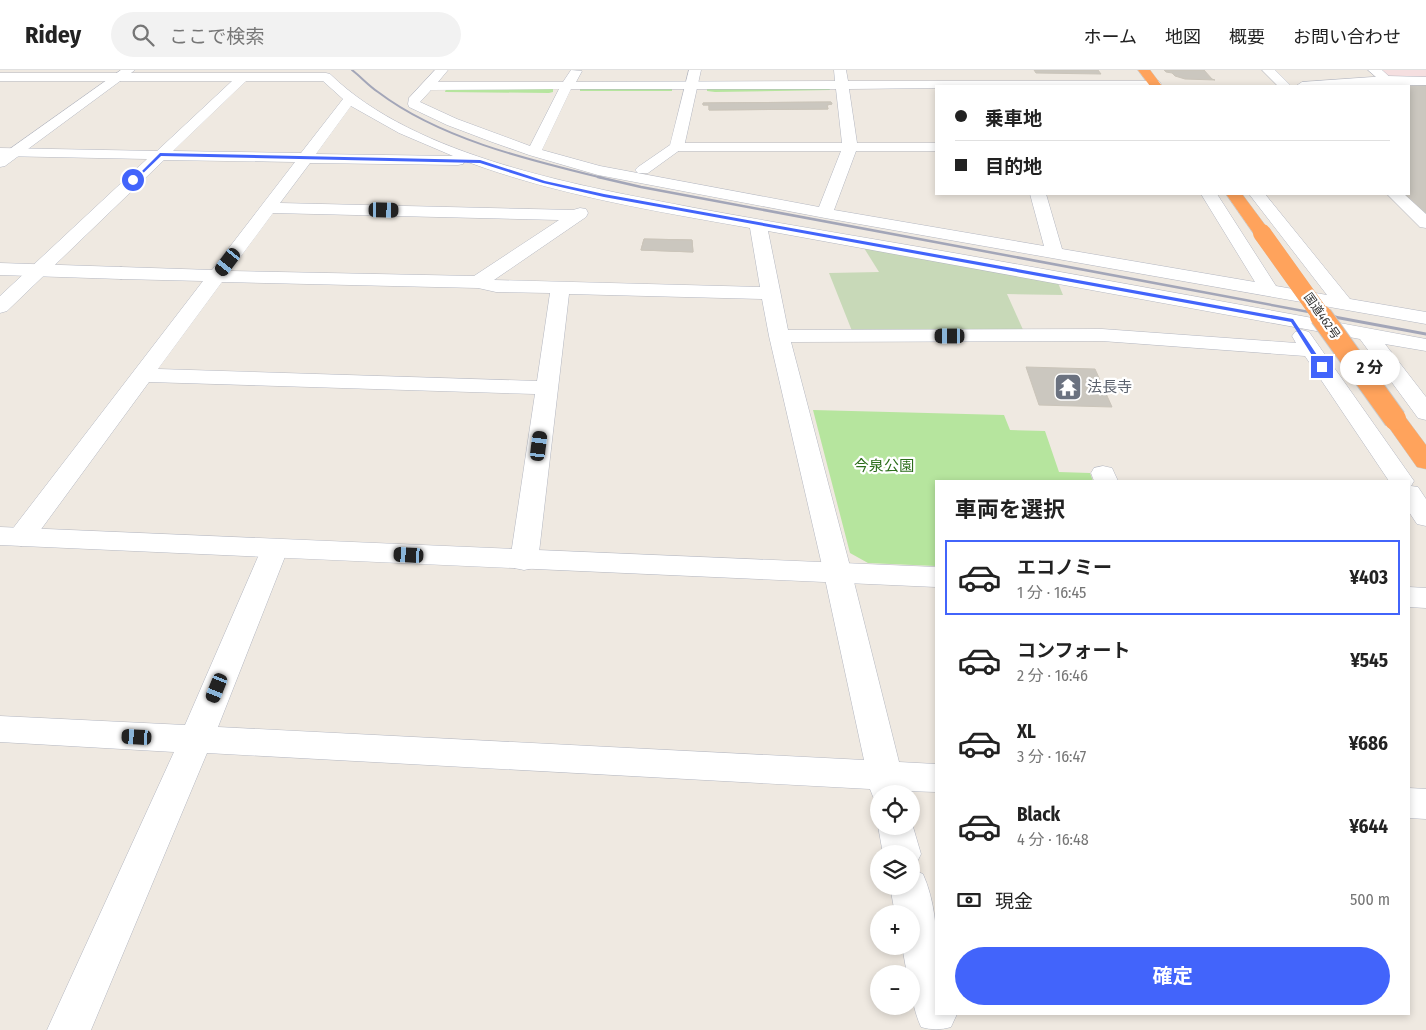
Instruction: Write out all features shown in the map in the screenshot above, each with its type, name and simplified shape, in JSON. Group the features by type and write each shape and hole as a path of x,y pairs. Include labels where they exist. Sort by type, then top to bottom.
{"highway":[{"path":"1144,70 1155,85"},
{"name":"国道462号","path":"1235,195 1426,462"}],"street":[{"path":"442,70 414,101 414,104 452,122 534,152 598,170 638,173 826,213 1426,318"},
{"path":"534,152 577,70"},
{"path":"678,147 695,70"},
{"path":"826,213 850,147 840,70"},
{"path":"982,70 990,85"},
{"path":"1268,70 1284,85"},
{"path":"1374,70 1387,80"},
{"path":"0,163 124,73"},
{"path":"0,78 124,73 243,77 326,77 349,100 389,124 435,145 480,162 544,182 758,225 929,254 1426,345"},
{"path":"0,307 243,77"},
{"path":"1316,85 1387,80 1426,81"},
{"path":"425,90 935,87"},
{"path":"843,89 935,93"},
{"path":"11,537 143,375 349,100"},
{"path":"478,282 577,216 604,195 678,147 935,147"},
{"path":"0,152 480,162"},
{"path":"1038,195 1055,254"},
{"path":"1210,195 1269,290"},
{"path":"1258,195 1343,303"},
{"path":"1396,195 1426,223"},
{"path":"268,208 577,216"},
{"path":"758,225 779,336 838,574 887,785"},
{"path":"0,269 478,282 496,286 772,293"},
{"path":"524,561 560,288"},
{"path":"1293,321 1400,480"},
{"path":"1367,334 1426,413"},
{"path":"779,336 1102,335 1311,350"},
{"path":"143,375 546,388"},
{"path":"1410,494 1426,518"},
{"path":"11,537 524,561 935,577"},
{"path":"69,1030 196,740 274,549"},
{"path":"1410,597 1426,598"},
{"path":"0,729 887,785 935,778"},
{"path":"1410,803 1426,804"},
{"path":"911,895 935,1008"},
{"path":"936,1015 940,1030"}],"shaded area":[{"path":"1378,70 1426,70 1426,78 1384,75"}],"green space":[{"path":"585,87 672,88 672,91 580,91 580,89"},
{"path":"553,88 553,92 549,93 445,92 446,89"},
{"path":"707,88 829,88 830,90 715,92 707,91"},
{"path":"864,248 1058,283 1063,295 1007,294 1024,332 852,331 829,273 879,272"},
{"name":"今泉公園","path":"813,410 1004,415 1010,430 1045,431 1059,472 1090,473 1093,480 935,480 935,566 868,563 850,553"}],"building":[{"path":"1034,70 1098,70 1101,74 1036,73"},
{"path":"1164,70 1204,70 1215,80 1185,79"},
{"path":"1387,80 1426,81 1426,222 1397,195 1410,195 1410,85 1318,85"},
{"path":"831,102 832,104 827,105 828,109 709,110 709,105 703,105 703,103"},
{"path":"831,102 832,104 827,105 828,109 709,110 709,105 703,105 703,103"},
{"path":"644,239 692,240 693,252 641,250"},
{"path":"644,239 692,240 693,252 641,250"},
{"name":"法長寺","path":"1026,367 1095,369 1112,407 1039,405"}],"railway":[{"path":"352,70 375,90 429,123 486,146 545,164 603,178"},
{"path":"598,177 641,187 1336,317"},
{"path":"1329,316 1426,334"}],"place":[{"name":"法長寺","path":"1068,387"}],"route":[{"path":"133,180 160,155 480,162 544,182 604,195 758,225 929,254 1293,321 1322,367"}]}
